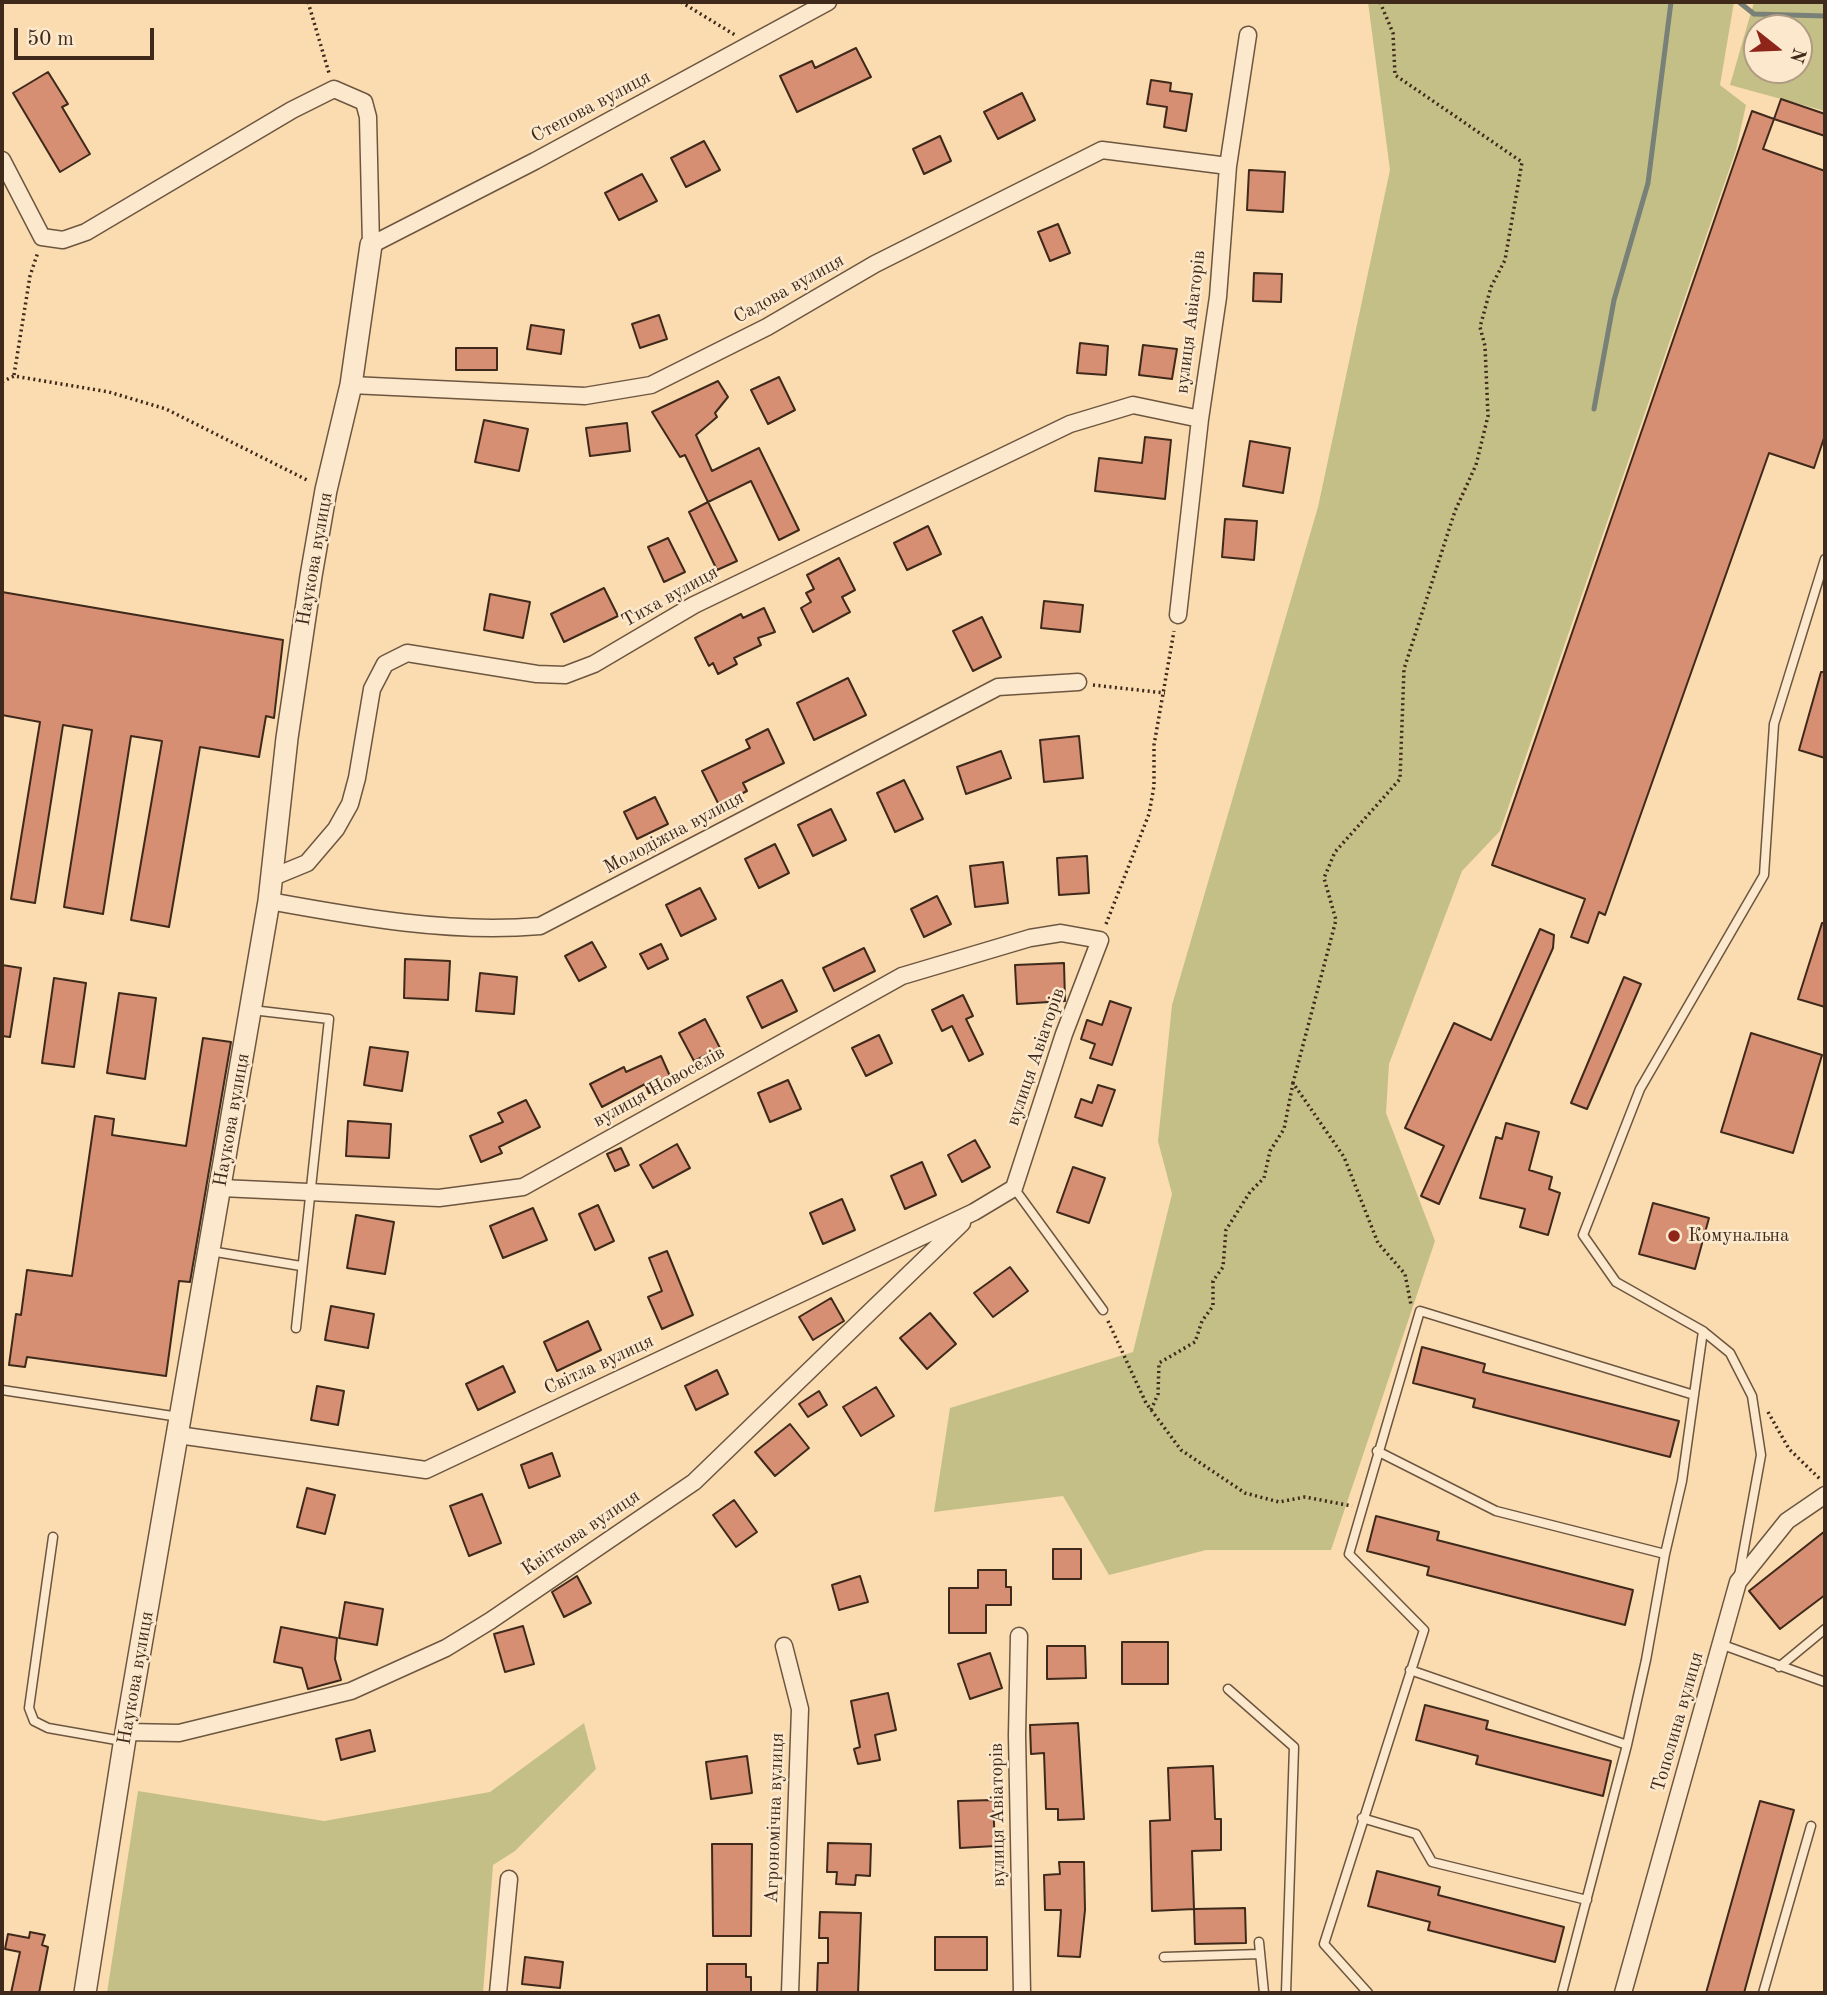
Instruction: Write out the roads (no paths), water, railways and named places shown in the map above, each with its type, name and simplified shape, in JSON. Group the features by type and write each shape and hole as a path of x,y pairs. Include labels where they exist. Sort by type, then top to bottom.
{"street":[{"name":"Степова вулиця","path":"371,245 617,117 828,2"},
{"name":"вулиця Авіаторів","path":"1178,615 1200,419 1218,297 1228,166 1248,35"},
{"path":"2,160 43,237 63,240 86,232 292,110 334,89 363,102 368,117 371,245"},
{"name":"Садова вулиця","path":"351,385 585,396 651,385 767,327 874,264 1102,150 1228,166"},
{"name":"Наукова вулиця","path":"85,1993 125,1737 273,877 288,737 326,490 351,385 371,245"},
{"name":"Тиха вулиця","path":"273,877 307,863 336,829 350,804 357,778 372,690 385,664 407,653 537,674 565,675 594,664 694,605 1070,424 1133,405 1200,419"},
{"name":"Молодіжна вулиця","path":"269,901 370,918 484,928 540,926 998,687 1077,682"},
{"name":"вулиця Новоселів","path":"221,1188 439,1198 523,1187 902,976 1030,938 1061,933 1100,940"},
{"name":"вулиця Авіаторів","path":"1014,1188 1065,1034 1100,940"},
{"name":"Світла вулиця","path":"180,1426 426,1470 974,1212 1014,1188"},
{"name":"Квіткова вулиця","path":"125,1737 179,1733 352,1691 446,1648 490,1621 694,1482 974,1212"},
{"name":"Тополина вулиця","path":"1623,1993 1723,1645 1738,1582 1787,1521 1825,1495"},
{"name":"вулиця Авіаторів","path":"1019,1636 1017,1735 1022,1993"},
{"name":"Агрономічна вулиця","path":"784,1646 800,1709 790,1993"},
{"path":"498,1993 509,1878"}],"lane":[{"path":"1738,1582 1761,1455 1752,1396 1730,1353 1703,1331 1615,1282 1583,1235 1640,1089 1764,875 1774,724 1825,559"},
{"path":"251,1010 329,1019 296,1328"},
{"path":"1014,1188 1103,1310"},
{"path":"210,1251 301,1266"},
{"path":"1368,1993 1324,1944 1423,1630 1349,1554 1420,1311 1694,1395"},
{"path":"1562,1993 1627,1745 1682,1481 1703,1331"},
{"path":"2,1390 180,1426"},
{"path":"1377,1451 1496,1511 1665,1554"},
{"path":"53,1537 29,1709 34,1721 48,1728 125,1737"},
{"path":"1779,1667 1825,1629"},
{"path":"1723,1645 1825,1682"},
{"path":"1410,1670 1627,1745"},
{"path":"1228,1689 1294,1747 1286,1993"},
{"path":"1362,1818 1416,1834 1432,1862 1587,1900"},
{"path":"1763,1993 1811,1826"},
{"path":"1259,1942 1264,1993"},
{"path":"1164,1957 1260,1954"}],"waterway":[{"path":"1594,409 1614,300 1648,183 1671,2"},
{"path":"1739,2 1754,14 1825,16"}],"place":[{"name":"Комунальна","path":"1674,1236"}]}
